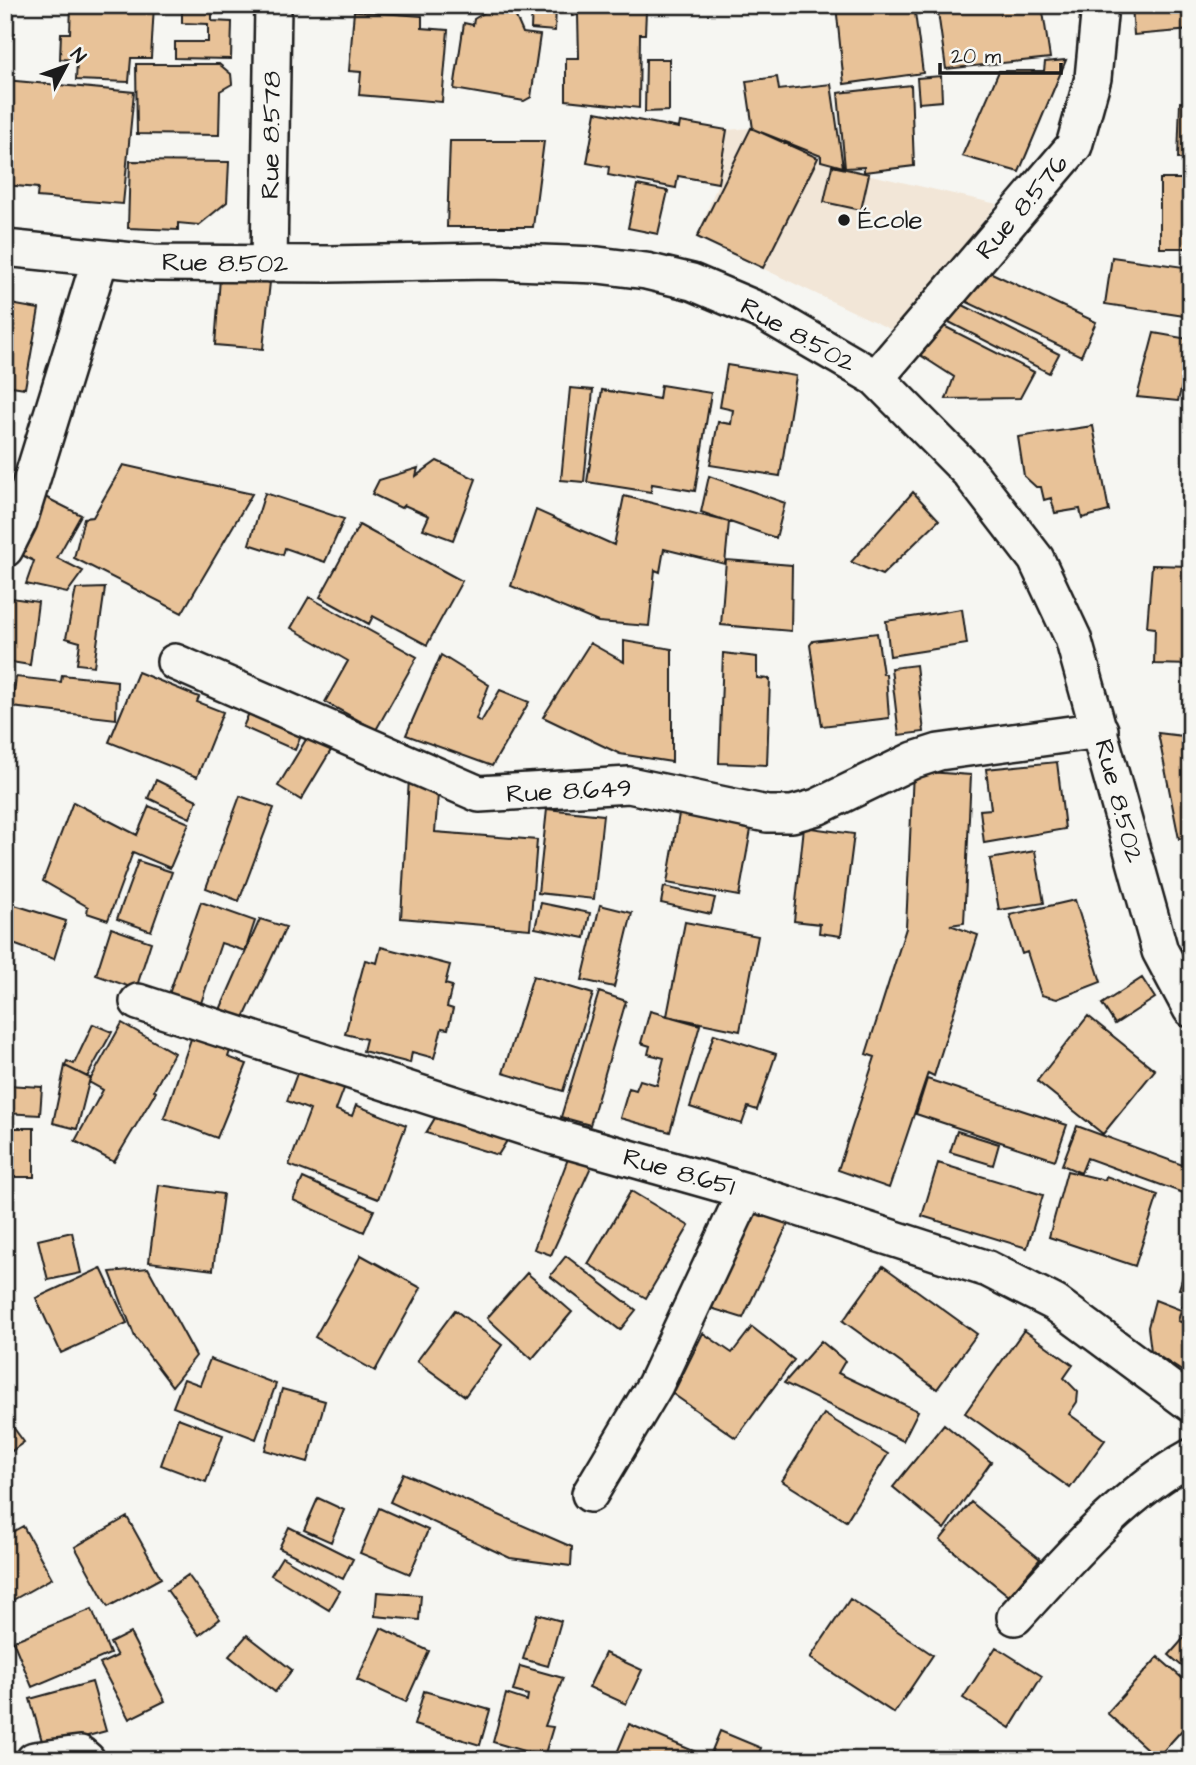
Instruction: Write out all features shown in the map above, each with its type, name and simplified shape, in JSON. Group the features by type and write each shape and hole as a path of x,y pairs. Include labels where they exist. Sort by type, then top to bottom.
{"street":[{"name":"Rue 8.578","path":"269,264 273,5"},
{"name":"Rue 8.576","path":"876,378 1074,146 1093,78 1100,5"},
{"name":"Rue 8.502","path":"5,248 100,259 269,264 489,261 598,265 646,271 692,282 763,312 876,378 969,472 1036,559 1073,638 1160,951 1191,1009"},
{"path":"5,549 19,521 100,259"},
{"path":"5,569 5,575"},
{"name":"Rue 8.649","path":"175,662 479,794 629,785 767,814 792,814 817,807 914,760 939,752 1100,730"},
{"name":"Rue 8.651","path":"138,1002 555,1137 746,1191 988,1269 1055,1303 1191,1404"},
{"path":"590,1494 655,1385 746,1191"},
{"path":"1015,1617 1073,1553 1158,1475 1191,1457"},
{"path":"34,1760 80,1754 87,1760"}],"shaded area":[{"name":"École","path":"751,128 832,166 997,204 896,332 697,237 718,183 727,130"}],"building":[{"path":"71,5 154,5 151,58 131,58 129,82 76,80 77,60 60,59 61,33 70,33"},
{"path":"182,5 212,5 212,21 232,22 231,59 175,58 175,42 208,42 208,24 182,23"},
{"path":"532,5 556,5 555,31 531,29"},
{"path":"572,5 640,5 640,11 646,11 645,34 640,34 639,108 566,100 566,58 579,58 578,15 572,16"},
{"path":"836,5 914,5 923,73 844,84"},
{"path":"937,5 1042,5 1050,58 946,69"},
{"path":"1132,5 1191,5 1191,30 1134,35"},
{"path":"504,9 516,17 523,33 540,35 531,97 524,101 454,89 464,23 473,25 474,19 487,11"},
{"path":"354,11 422,16 422,28 448,30 442,102 359,95 361,72 349,71"},
{"path":"646,59 669,59 669,111 645,112"},
{"path":"1066,60 1019,172 962,156 999,71 1044,71 1045,62"},
{"path":"136,64 219,64 231,74 232,84 220,91 219,135 137,134"},
{"path":"941,76 942,101 919,103 917,78"},
{"path":"777,77 779,90 831,84 843,167 821,161 821,156 753,129 746,81"},
{"path":"5,80 134,92 123,204 37,197 38,188 5,185"},
{"path":"911,85 914,166 864,172 864,167 845,168 838,93"},
{"path":"1180,102 1191,103 1191,159 1178,159"},
{"path":"596,112 679,128 680,122 727,130 718,183 678,176 676,188 608,175 609,167 587,163"},
{"path":"751,128 818,158 763,268 697,237"},
{"path":"450,141 544,141 533,227 447,227"},
{"path":"130,161 229,162 227,202 199,225 178,223 178,230 128,228"},
{"path":"832,166 869,174 861,210 824,202"},
{"path":"1160,179 1191,179 1191,248 1160,248"},
{"path":"637,185 668,191 658,234 628,228"},
{"path":"1112,257 1191,268 1191,317 1105,304"},
{"path":"981,268 1096,322 1081,356 965,301"},
{"path":"220,278 270,282 263,349 215,345"},
{"path":"955,301 1059,354 1049,373 945,320"},
{"path":"5,303 39,309 25,388 5,385"},
{"path":"936,322 1034,372 1020,398 946,399 954,377 917,353"},
{"path":"1154,333 1188,339 1184,354 1190,354 1178,401 1137,397"},
{"path":"727,365 796,376 780,476 710,465 718,422 731,424 733,410 720,407"},
{"path":"661,385 711,393 695,491 652,484 651,492 587,482 602,390 659,399"},
{"path":"570,388 593,390 584,482 561,480"},
{"path":"1093,426 1109,511 1082,518 1080,509 1055,513 1051,498 1044,500 1041,487 1036,487 1024,476 1018,437"},
{"path":"437,461 476,479 453,540 423,529 429,516 404,505 401,508 372,494 379,480 418,468 416,476"},
{"path":"123,465 252,494 182,613 74,558 84,518 93,517"},
{"path":"709,476 785,503 776,538 701,512"},
{"path":"913,492 939,520 882,575 851,562"},
{"path":"265,493 344,519 325,562 285,548 283,555 249,544"},
{"path":"41,495 81,515 57,558 83,571 67,593 26,584 34,561 12,550"},
{"path":"624,496 729,522 725,564 664,549 660,572 655,570 649,626 598,622 511,586 536,510 614,545"},
{"path":"359,525 462,581 427,645 373,616 369,624 320,597"},
{"path":"726,560 792,565 791,631 721,625"},
{"path":"1152,565 1191,566 1191,665 1154,664 1155,628 1147,627"},
{"path":"105,588 94,666 77,664 80,642 66,638 76,589"},
{"path":"5,597 38,602 30,665 5,661"},
{"path":"309,597 417,657 376,730 325,702 348,661 291,628"},
{"path":"962,609 967,644 890,656 886,621"},
{"path":"877,633 883,674 886,674 889,718 822,726 810,645 813,641"},
{"path":"624,641 672,649 672,762 620,754 543,717 590,643 624,662"},
{"path":"723,653 757,657 757,678 770,679 767,765 719,763"},
{"path":"441,655 489,685 476,719 481,722 500,690 529,702 492,766 406,735"},
{"path":"916,665 924,732 899,735 891,668"},
{"path":"138,672 199,697 197,702 223,712 197,777 109,742"},
{"path":"62,675 117,681 116,719 12,707 16,677 61,682"},
{"path":"254,701 306,724 295,750 243,727"},
{"path":"313,728 336,742 301,800 278,786"},
{"path":"1158,733 1191,737 1191,835 1179,839"},
{"path":"1057,762 1065,829 984,843 980,810 991,809 986,769"},
{"path":"913,771 971,775 964,923 950,925 978,935 934,1076 928,1073 889,1188 838,1170 875,1057 866,1054 906,928"},
{"path":"409,778 439,781 435,832 537,840 530,929 401,918"},
{"path":"156,780 197,800 190,818 148,798"},
{"path":"240,796 274,808 239,901 206,888"},
{"path":"73,802 137,835 149,806 189,823 170,868 133,852 108,920 87,913 88,907 43,881"},
{"path":"547,809 603,815 594,899 538,893"},
{"path":"679,814 752,824 739,896 667,883"},
{"path":"804,827 854,834 841,936 819,933 820,924 794,921"},
{"path":"1035,851 1044,903 999,910 990,859"},
{"path":"138,861 172,872 151,931 117,919"},
{"path":"664,887 715,898 711,914 661,903"},
{"path":"1075,900 1101,982 1057,999 1041,995 1027,952 1022,954 1010,915"},
{"path":"5,902 66,921 54,959 5,941"},
{"path":"201,902 255,921 245,951 221,943 200,1006 169,994"},
{"path":"541,903 590,913 585,938 535,928"},
{"path":"600,905 632,913 614,987 582,980"},
{"path":"260,919 286,927 242,1022 219,1012"},
{"path":"685,922 758,936 740,1031 667,1016"},
{"path":"111,928 151,942 136,989 96,975"},
{"path":"381,947 450,965 445,984 452,986 447,1007 453,1009 448,1029 442,1028 434,1058 412,1052 410,1063 363,1051 366,1039 345,1034 365,960 377,963"},
{"path":"533,976 593,994 563,1091 503,1073"},
{"path":"1142,978 1155,998 1115,1024 1102,1004"},
{"path":"599,992 626,1001 590,1125 561,1117"},
{"path":"650,1011 700,1025 670,1132 620,1118 629,1088 636,1090 640,1080 657,1085 664,1058 648,1054 650,1046 641,1043"},
{"path":"1088,1016 1155,1070 1103,1134 1037,1081"},
{"path":"122,1023 174,1053 154,1090 156,1092 114,1162 75,1141 103,1090 89,1082"},
{"path":"93,1024 112,1032 87,1077 65,1066 67,1061 74,1064"},
{"path":"193,1033 231,1048 228,1057 247,1064 217,1138 164,1118"},
{"path":"714,1034 776,1054 757,1110 748,1107 742,1124 690,1107"},
{"path":"65,1066 90,1078 77,1129 53,1123"},
{"path":"299,1068 345,1086 336,1110 352,1116 356,1105 406,1125 378,1199 289,1165 310,1110 287,1101"},
{"path":"927,1079 1067,1125 1055,1160 916,1114"},
{"path":"5,1085 42,1087 40,1115 5,1113"},
{"path":"435,1118 508,1139 498,1155 426,1133"},
{"path":"1077,1126 1191,1168 1183,1193 1087,1158 1081,1173 1062,1165"},
{"path":"5,1128 34,1128 34,1177 12,1177 13,1208 5,1208"},
{"path":"957,1131 999,1144 993,1165 950,1152"},
{"path":"569,1156 595,1158 551,1255 534,1249"},
{"path":"938,1163 1043,1195 1027,1248 922,1216"},
{"path":"1067,1171 1105,1180 1106,1176 1158,1195 1135,1266 1049,1237"},
{"path":"303,1178 374,1210 364,1232 293,1200"},
{"path":"159,1185 223,1194 213,1270 149,1262"},
{"path":"631,1191 689,1226 646,1298 588,1264"},
{"path":"752,1206 788,1224 743,1318 704,1306"},
{"path":"72,1232 81,1273 48,1280 38,1240"},
{"path":"1191,1250 1191,1325 1178,1321 1187,1291 1179,1289"},
{"path":"361,1255 421,1288 375,1371 315,1337"},
{"path":"566,1256 636,1310 620,1330 550,1276"},
{"path":"883,1266 977,1334 937,1389 843,1321"},
{"path":"101,1268 127,1323 61,1353 36,1298"},
{"path":"148,1268 196,1356 172,1386 135,1337 110,1272"},
{"path":"527,1273 572,1312 532,1359 487,1318"},
{"path":"1155,1300 1181,1310 1178,1321 1191,1325 1191,1377 1151,1351 1148,1327"},
{"path":"455,1310 502,1345 465,1396 417,1361"},
{"path":"752,1327 794,1360 736,1438 673,1394 703,1333 732,1353"},
{"path":"1024,1330 1073,1365 1064,1378 1078,1392 1077,1402 1069,1414 1105,1440 1070,1488 965,1413"},
{"path":"821,1341 845,1361 838,1373 918,1411 903,1441 784,1383"},
{"path":"210,1359 276,1384 256,1439 173,1407 184,1379 200,1385"},
{"path":"282,1389 325,1401 308,1462 265,1450"},
{"path":"824,1414 888,1454 846,1521 782,1481"},
{"path":"5,1416 24,1442 5,1456"},
{"path":"178,1418 223,1435 206,1482 161,1465"},
{"path":"944,1424 991,1462 944,1529 893,1487"},
{"path":"403,1473 572,1547 571,1566 510,1558 390,1502"},
{"path":"318,1498 344,1510 331,1542 304,1530"},
{"path":"971,1502 1040,1559 1009,1596 940,1540"},
{"path":"379,1508 428,1530 410,1574 360,1553"},
{"path":"127,1517 161,1578 108,1607 75,1547"},
{"path":"23,1526 52,1578 13,1600 5,1586 5,1536"},
{"path":"289,1527 353,1559 343,1579 279,1548"},
{"path":"282,1557 340,1591 329,1610 271,1575"},
{"path":"188,1575 220,1619 199,1635 167,1590"},
{"path":"377,1592 421,1595 419,1620 375,1616"},
{"path":"850,1599 933,1655 894,1713 810,1658"},
{"path":"92,1609 110,1654 32,1687 13,1641"},
{"path":"537,1614 561,1621 548,1666 523,1659"},
{"path":"381,1628 429,1651 406,1702 357,1680"},
{"path":"1191,1630 1191,1674 1169,1655"},
{"path":"130,1633 165,1701 129,1719 100,1664 117,1656 110,1643"},
{"path":"247,1635 292,1670 275,1692 229,1656"},
{"path":"996,1647 1042,1676 1010,1728 963,1698"},
{"path":"605,1653 642,1670 626,1704 589,1687"},
{"path":"1158,1657 1191,1686 1191,1720 1157,1758 1107,1713"},
{"path":"520,1666 563,1678 545,1726 553,1727 544,1757 493,1742 506,1694 527,1701 528,1695 513,1691"},
{"path":"92,1682 106,1731 44,1748 30,1699"},
{"path":"424,1691 490,1710 480,1745 414,1725"},
{"path":"629,1724 715,1760 614,1760"},
{"path":"720,1731 761,1748 756,1760 728,1760 711,1753"}],"place":[{"name":"École","path":"844,220"}]}
